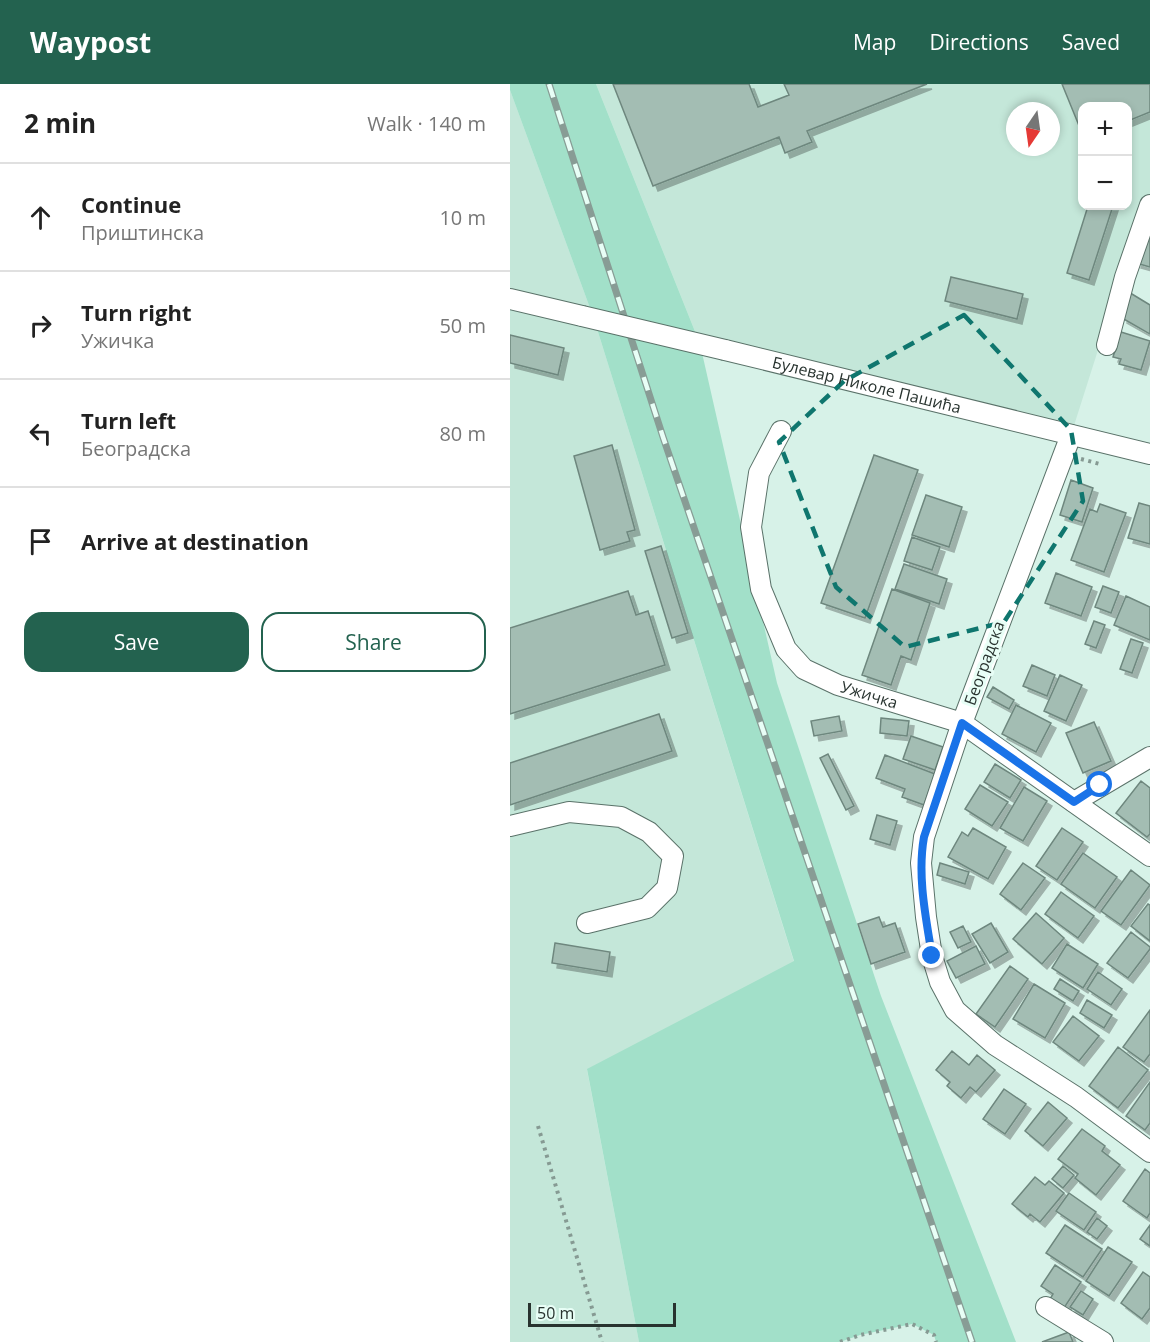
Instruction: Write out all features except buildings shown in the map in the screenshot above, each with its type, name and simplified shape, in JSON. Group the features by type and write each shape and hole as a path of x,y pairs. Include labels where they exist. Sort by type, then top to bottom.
{"street":[{"path":"1107,345 1125,278 1150,205"},
{"name":"Булевар Николе Пашића","path":"510,299 1150,454"},
{"name":"Ужичка","path":"781,431 759,473 751,527 761,589 786,648 804,669 838,686 962,723 1150,856"},
{"name":"Београдска","path":"1071,435 962,723 924,837 921,852 926,917 932,956 946,996 955,1010 995,1045 1076,1097 1150,1152"},
{"path":"1074,802 1150,757"},
{"path":"510,826 569,812 621,817 649,831 673,856 668,888 647,908 587,922"},
{"path":"1046,1307 1102,1342"}],"path":[{"path":"538,1126 602,1342"},
{"path":"840,1342 860,1335 912,1324 934,1335 936,1342"}],"highlighted area":[{"path":"964,315 1071,430 1083,501 1004,622 905,647 836,587 779,442 844,381"}],"shaded area":[{"path":"596,84 1150,84 1150,200 1140,218 1071,435 700,344"},
{"path":"510,90 594,319 794,962 587,1070 639,1342 510,1342"}],"green space":[{"path":"510,84 596,84 700,344 777,683 881,996 1016,1342 936,1342 934,1335 912,1324 860,1335 840,1342 639,1342 587,1069 794,961 594,319 510,90"}],"railway":[{"path":"549,84 663,437 972,1342"}],"route":[{"path":"932,956 926,917 921,852 962,723 1074,802 1100,785"}]}
